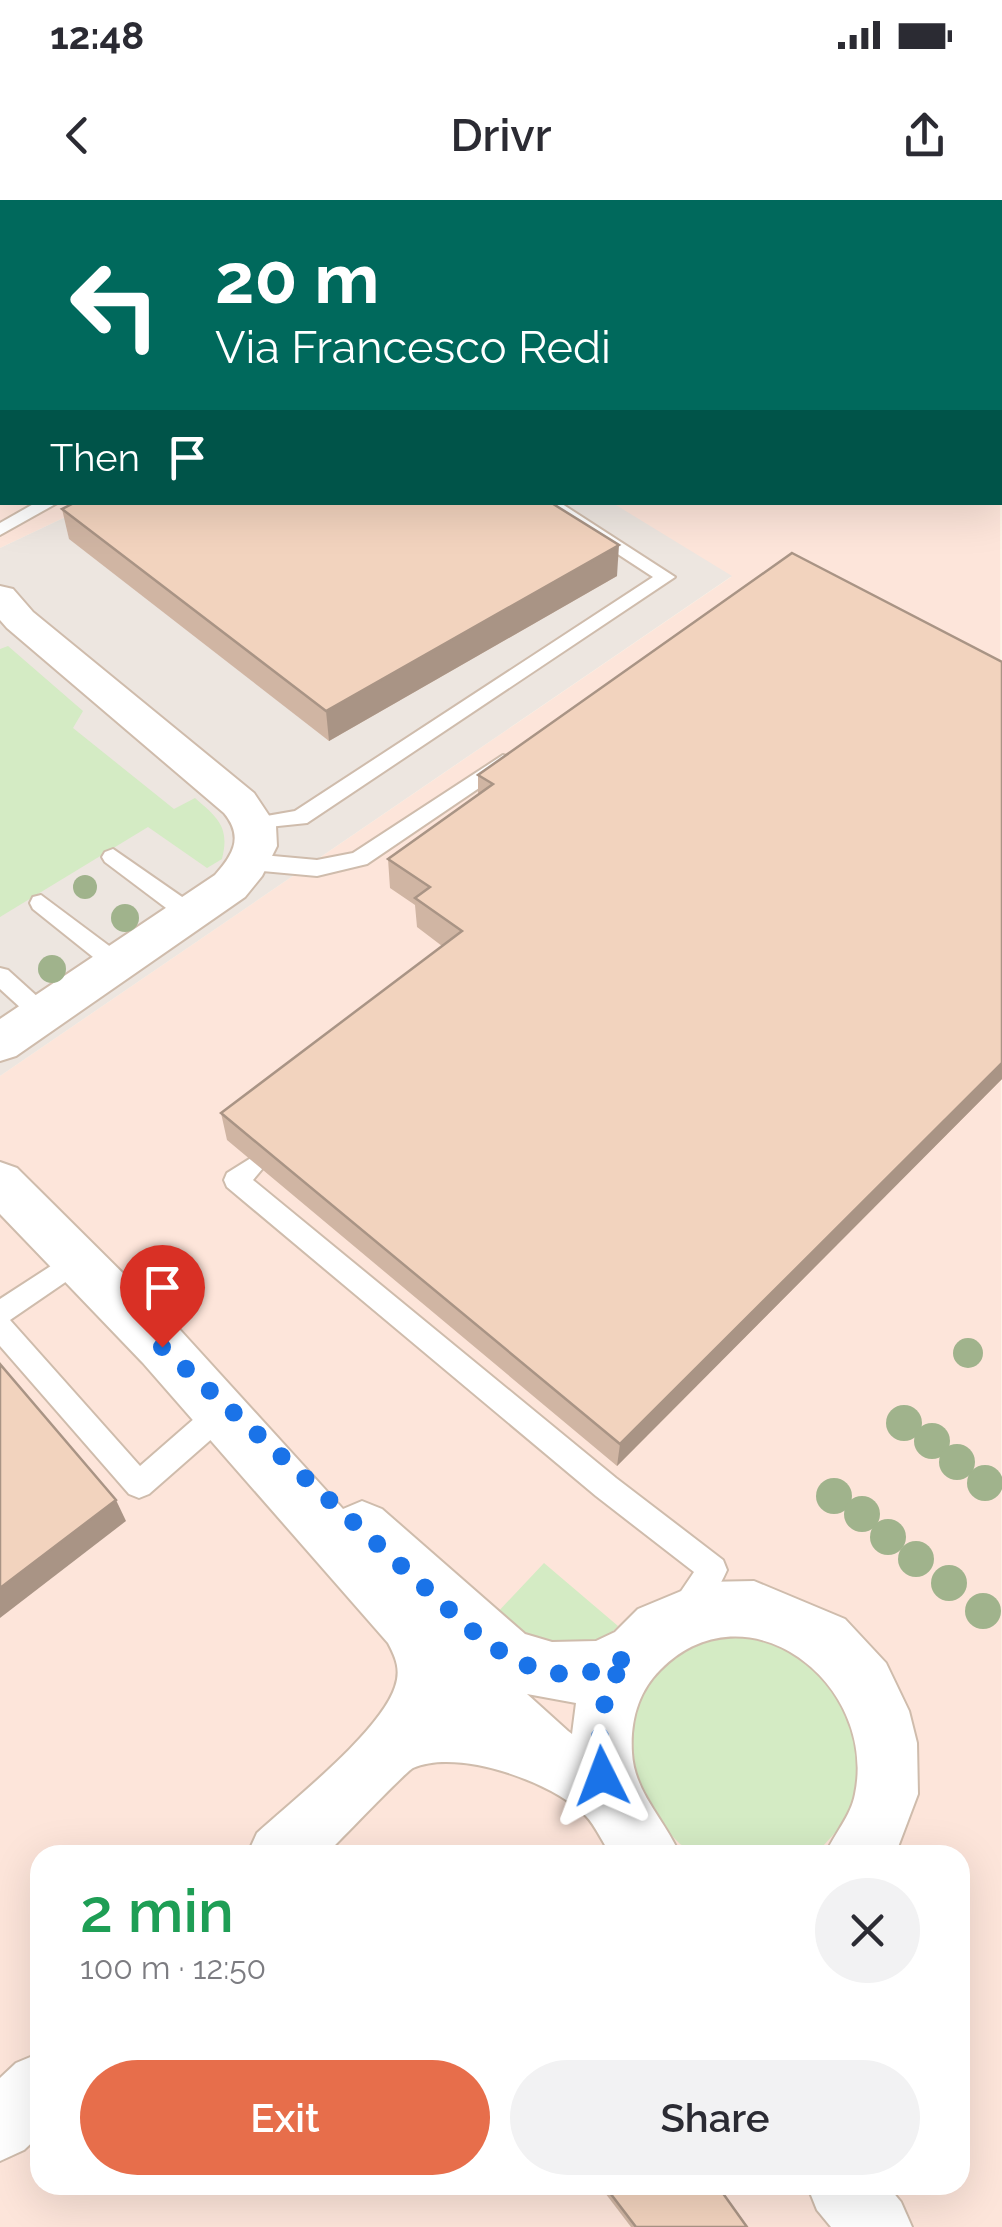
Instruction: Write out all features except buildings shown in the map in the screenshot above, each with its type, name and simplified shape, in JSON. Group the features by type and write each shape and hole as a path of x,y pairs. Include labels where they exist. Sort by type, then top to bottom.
{"street":[{"path":"5,607 239,803 254,843 230,886 12,1034"},
{"path":"0,1182 162,1347 407,1620 546,1754 608,1794"},
{"path":"162,1347 476,1633 504,1655 526,1665 578,1675 597,1674 629,1655 662,1626 718,1608 759,1610 818,1634 850,1664 874,1700 888,1743 888,1786 883,1808 864,1845"},
{"path":"289,1845 395,1743 418,1710 428,1671 424,1651 407,1620"},
{"path":"629,1655 612,1680 601,1716 599,1755 608,1794 640,1845"},
{"path":"395,1743 417,1736 472,1734 546,1754"},
{"path":"0,2126 30,2098"},
{"path":"850,2195 876,2227"}],"lane":[{"path":"0,530 46,505"},
{"path":"254,843 300,818 666,577 551,505"},
{"path":"254,843 317,868 358,860 520,750"},
{"path":"113,857 190,914"},
{"path":"42,903 116,964"},
{"path":"0,976 12,1034"},
{"path":"251,1168 236,1180 606,1487 714,1570 679,1618"},
{"path":"0,1313 77,1260"},
{"path":"0,1327 139,1485 221,1413"}],"shaded area":[{"path":"0,505 91,505 0,548"},
{"path":"91,505 616,505 732,576 0,1076 0,548"},
{"path":"614,505 1000,505 1002,2227 0,2227 0,1076 731,577"}],"green space":[{"path":"8,646 83,711 73,728 174,809 195,798 210,811 223,831 222,859 207,868 148,827 0,917 0,649"},
{"path":"544,1563 618,1626 601,1639 580,1645 556,1645 530,1640 495,1615"},
{"path":"752,1632 811,1658 858,1726 858,1792 845,1822 824,1845 682,1845 655,1819 628,1757 637,1693 676,1648"}],"route":[{"path":"162,1347 467,1626 504,1655 544,1670 578,1675 597,1674 629,1655 605,1697 598,1735 602,1776"}]}
